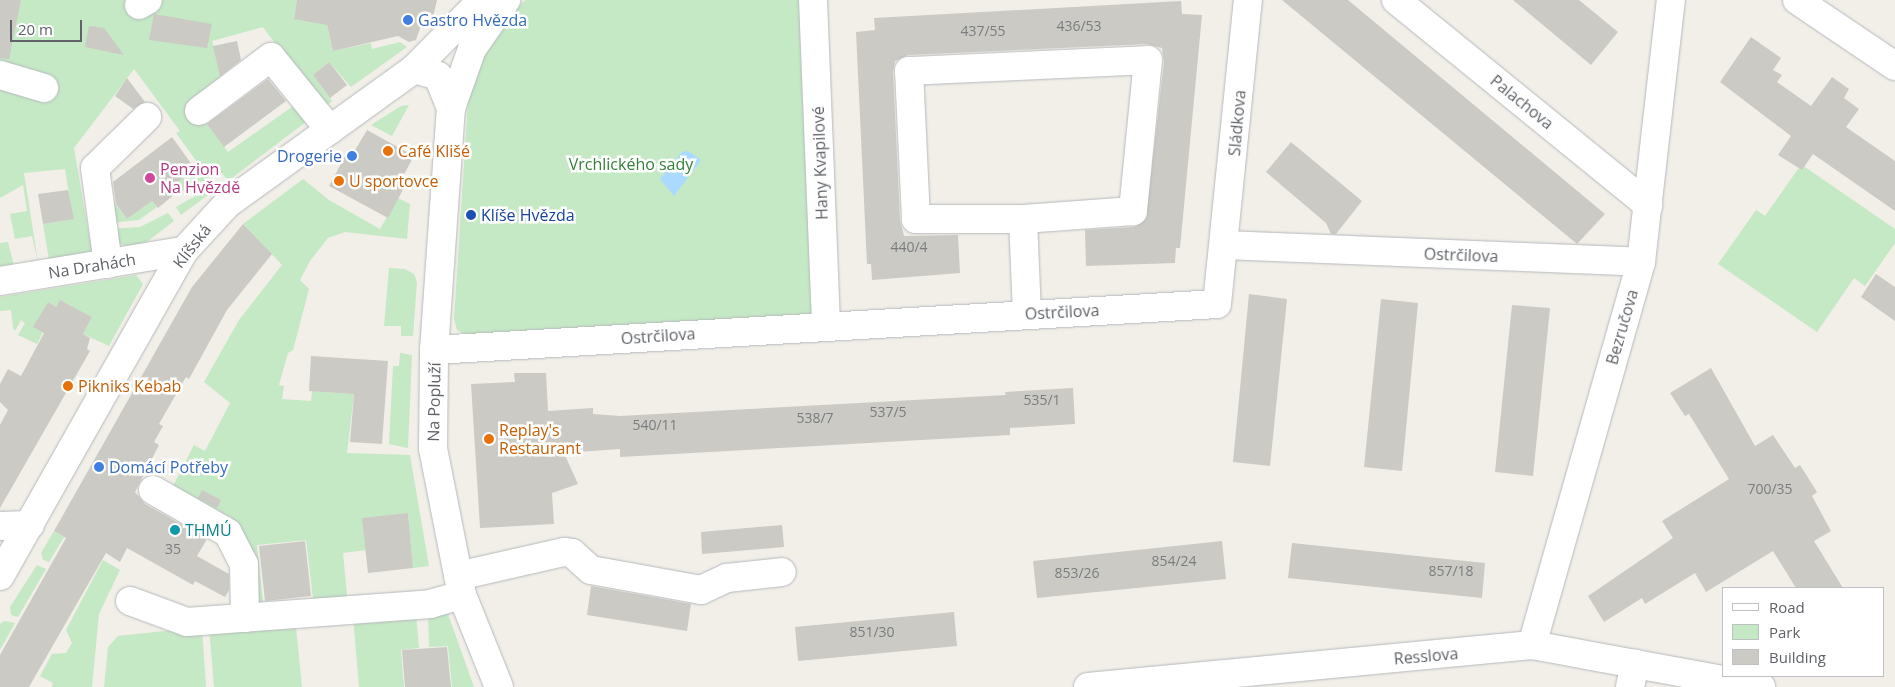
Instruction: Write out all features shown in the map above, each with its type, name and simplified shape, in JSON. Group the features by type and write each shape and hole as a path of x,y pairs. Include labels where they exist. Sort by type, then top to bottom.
{"street":[{"name":"Klíšská","path":"0,576 184,251 227,204 414,70 482,0"},
{"name":"Na Popluží","path":"499,687 460,586 433,449 434,350 451,108 472,49 506,0"},
{"name":"Hany Kvapilové","path":"813,0 826,326"},
{"name":"Sládkova","path":"1226,245 1248,0"},
{"name":"Palachova","path":"1396,0 1648,205"},
{"name":"Bezručova","path":"1532,646 1640,262 1671,0"},
{"path":"1797,0 1895,66"},
{"path":"199,111 270,57 330,130"},
{"path":"1148,60 1133,210 1023,219 916,219 909,71 1148,60"},
{"name":"Na Popluží","path":"414,70 438,76 451,108"},
{"path":"0,75 44,88"},
{"path":"108,264 95,168 147,117"},
{"path":"1023,219 1027,314"},
{"name":"Ostrčilova","path":"434,350 1217,304 1226,245 1640,262"},
{"name":"Na Drahách","path":"0,281 184,251"},
{"path":"153,490 228,532 244,564 245,618"},
{"path":"0,526 30,525"},
{"path":"130,601 187,622 430,604 460,586 564,552 572,553 591,570 701,590 727,578 782,572"},
{"name":"Resslova","path":"1088,687 1532,646 1633,676 1761,687"}],"green space":[{"path":"0,0 297,0 294,19 325,17 333,51 371,43 372,49 400,42 407,47 351,87 329,62 313,75 332,101 323,109 263,27 212,41 225,82 201,116 228,152 296,104 310,119 228,181 222,173 175,194 170,188 200,166 176,133 180,131 134,69 74,148 92,253 49,260 43,224 73,219 65,169 24,173 38,262 32,236 15,239 10,214 27,211 23,185 0,198"},
{"name":"Vrchlického sady","path":"526,0 803,0 812,316 471,337 457,330 454,319 469,86 488,40 511,11"},
{"path":"409,105 392,136 371,125 401,106"},
{"path":"1805,167 1895,229 1895,243 1865,286 1854,278 1817,332 1718,264 1756,210 1765,216 1798,169"},
{"path":"303,179 329,200 380,229 398,198 410,204 407,239 345,232 328,238 310,261 300,280 309,289 293,350 288,353 279,385 284,386 282,399 311,401 312,391 354,394 347,453 410,455 429,566 413,568 408,513 366,550 343,553 348,605 293,601 313,598 306,540 257,545 263,602 254,603 252,571 172,488 194,445 205,451 230,403 204,382 239,320 282,265 243,224"},
{"path":"222,181 224,183 181,215 176,207"},
{"path":"103,188 127,219 152,201 157,207 139,220 108,223"},
{"path":"168,213 174,221 143,245 129,248 115,241 109,229 140,227"},
{"path":"8,242 14,266 0,268 0,243"},
{"path":"389,268 405,269 414,274 417,282 413,336 401,336 401,326 384,326"},
{"path":"136,275 143,284 109,346 83,334 92,317 60,300 56,307 48,302 34,327 43,332 37,344 18,335 25,323 21,320 15,331 11,310 0,311 0,297"},
{"path":"400,353 412,355 408,448 389,444 393,366 399,366"},
{"path":"54,531 64,537 49,562 43,560 41,553"},
{"path":"103,560 120,570 99,614 92,687 52,687 53,683 40,676 52,654 66,653 72,643 66,630"},
{"path":"37,565 46,569 18,617 11,615 10,607"},
{"path":"428,612 448,614 474,687 452,687 448,646 429,647"},
{"path":"416,613 419,648 401,650 404,687 359,687 353,617"},
{"path":"4,621 15,623 0,650 0,624"},
{"path":"202,627 206,687 104,687 108,647 118,636"},
{"path":"209,627 296,627 302,687 214,687"}],"water":[{"path":"688,151 701,160 674,196 660,179 682,152"}],"building":[{"path":"0,0 21,0 9,59 0,58"},
{"path":"297,0 437,0 432,21 422,23 416,40 409,42 398,36 333,51 327,25 294,19"},
{"path":"1282,0 1348,0 1605,214 1577,244"},
{"path":"1513,0 1579,0 1618,32 1591,65"},
{"path":"1181,1 1182,14 1202,15 1180,248 1176,248 1175,263 1086,266 1085,230 1134,227 1146,219 1164,62 1162,48 1147,44 908,55 895,61 893,72 900,220 904,236 958,235 960,273 872,280 871,264 867,264 856,32 875,30 874,18"},
{"path":"154,14 212,24 207,48 149,40"},
{"path":"89,26 104,28 124,55 85,47"},
{"path":"1751,37 1781,58 1773,70 1782,75 1777,82 1811,106 1832,77 1849,89 1844,98 1859,109 1846,127 1895,161 1895,211 1813,154 1802,170 1778,155 1791,136 1720,82"},
{"path":"237,41 241,60 220,76 213,46"},
{"path":"329,62 347,85 330,98 313,75"},
{"path":"127,78 145,102 133,109 115,96"},
{"path":"268,79 286,101 224,147 207,124"},
{"path":"367,130 414,156 402,178 407,182 388,218 329,186 349,149 354,152"},
{"name":"Penzion Na Hvězdě","path":"172,137 195,169 170,188 175,194 158,208 152,201 127,219 116,204 113,182"},
{"path":"1291,142 1362,201 1336,234 1331,234 1326,223 1266,172"},
{"path":"68,190 74,219 43,224 38,194"},
{"path":"243,224 272,254 227,310 189,379 186,377 159,424 163,426 154,442 159,445 135,492 145,504 207,539 197,556 229,574 229,590 225,597 195,581 193,585 127,548 120,562 106,553 29,687 0,687 0,655 66,538 54,531 192,287"},
{"path":"1876,274 1895,287 1895,321 1861,297"},
{"path":"1249,294 1287,299 1270,466 1233,462"},
{"path":"1381,299 1418,303 1402,471 1364,467"},
{"path":"60,300 92,317 83,334 90,338 87,349 90,351 0,508 0,425 8,410 0,402 0,384 8,369 21,376 44,333 33,327 48,302 56,307"},
{"path":"1512,305 1550,308 1533,476 1495,472"},
{"path":"311,356 388,361 382,444 350,442 354,394 309,391"},
{"path":"1711,368 1755,446 1773,435 1795,468 1800,465 1817,492 1812,496 1831,531 1814,541 1842,587 1795,587 1773,551 1706,592 1695,573 1645,604 1642,598 1604,622 1588,596 1673,538 1662,521 1729,479 1689,414 1685,416 1670,393"},
{"path":"514,373 546,373 548,411 593,408 593,414 620,416 1006,395 1005,392 1073,388 1075,424 1010,428 1010,435 620,457 620,449 564,453 578,484 552,493 554,524 480,528 471,384 515,382"},
{"path":"202,490 221,500 217,508 198,498"},
{"path":"408,513 413,568 368,573 362,518"},
{"path":"782,525 784,547 702,554 701,532"},
{"path":"305,541 311,596 265,601 259,546"},
{"path":"1222,541 1226,579 1037,598 1033,561"},
{"path":"1292,543 1485,563 1482,598 1288,578"},
{"path":"591,586 691,604 687,631 587,615"},
{"path":"954,612 957,646 798,661 795,627"},
{"path":"447,647 451,687 405,687 402,650"}],"place":[{"name":"Gastro Hvězda","path":"408,20"},
{"name":"Café Klišé","path":"388,151"},
{"name":"Drogerie","path":"352,156"},
{"name":"Penzion Na Hvězdě","path":"150,178"},
{"name":"U sportovce","path":"339,181"},
{"name":"Klíše Hvězda","path":"471,215"},
{"name":"Pikniks Kebab","path":"68,386"},
{"name":"Replay's Restaurant","path":"489,439"},
{"name":"Domácí Potřeby","path":"99,467"},
{"name":"THMÚ","path":"175,530"}]}
